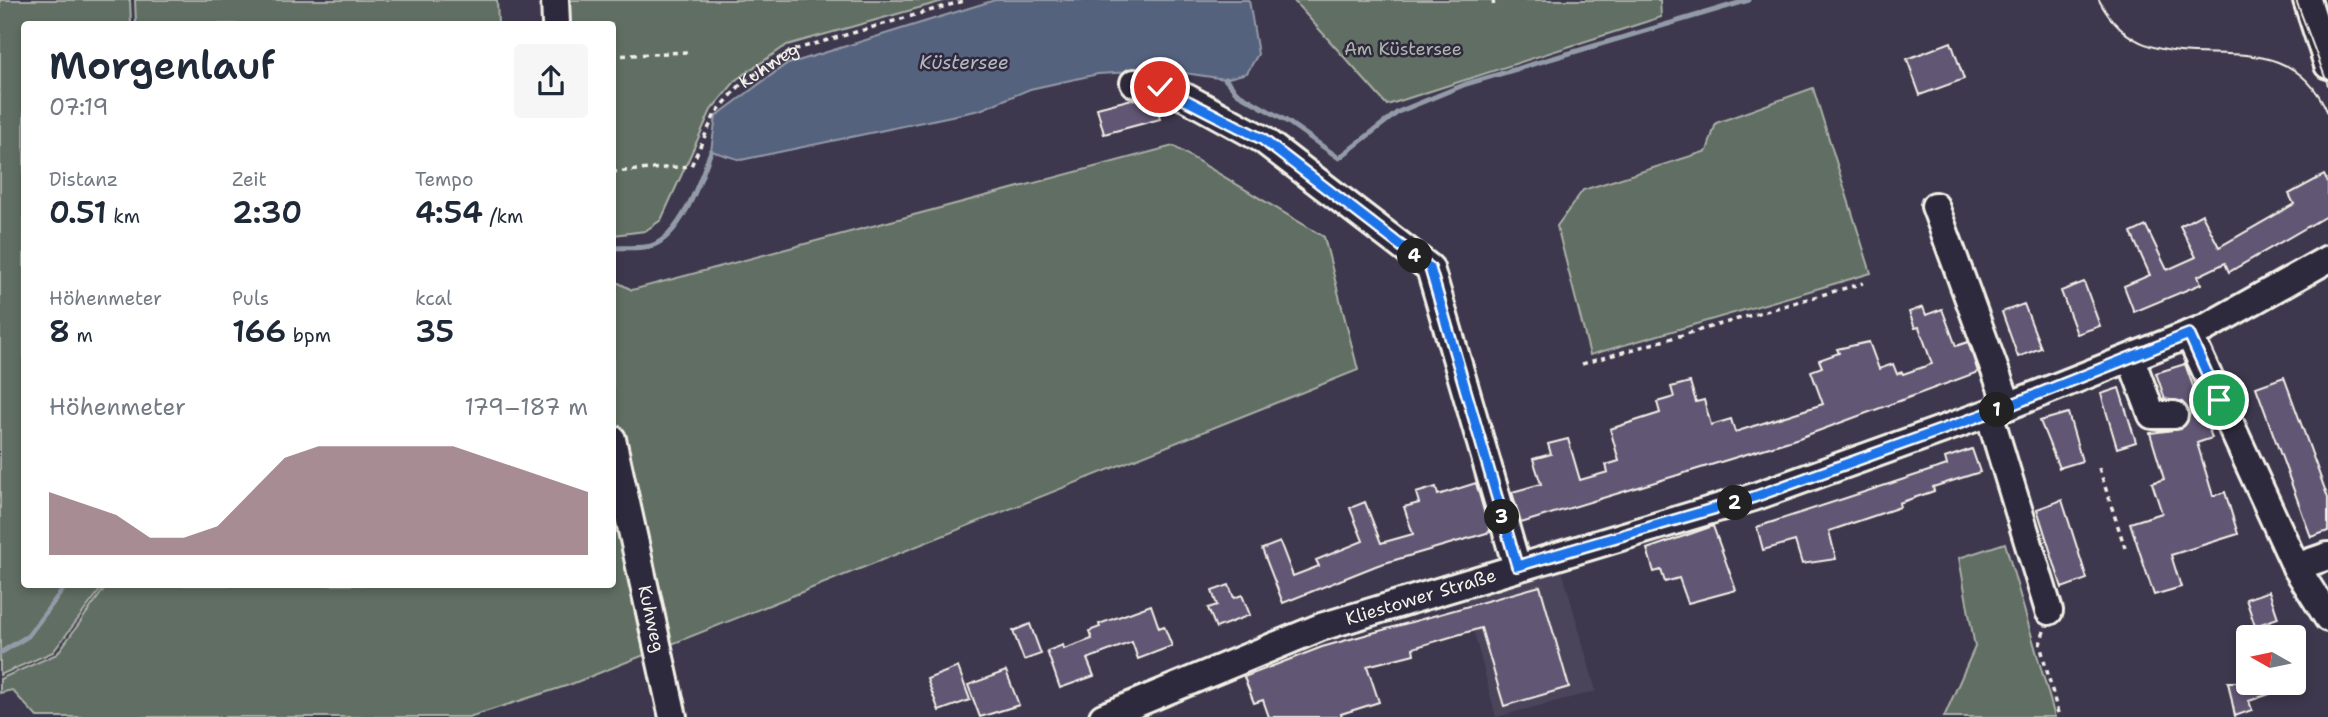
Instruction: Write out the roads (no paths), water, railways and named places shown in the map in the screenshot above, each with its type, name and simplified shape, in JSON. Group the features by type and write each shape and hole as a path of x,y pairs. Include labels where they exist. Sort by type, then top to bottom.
{"street":[{"path":"555,0 556,21"},
{"path":"2307,0 2328,65"},
{"path":"1134,83 1169,90 1262,139 1430,268 1517,566"},
{"path":"1935,206 1998,409 2049,611"},
{"name":"Kliestower Straße","path":"1103,717 1149,708 1321,627 1754,497 1998,409 2189,334 2328,259"},
{"path":"2189,334 2296,567 2328,618"},
{"path":"2131,359 2152,415 2174,415"},
{"name":"Kuhweg","path":"616,457 673,717"},
{"path":"2296,567 2328,556"}],"water":[{"name":"Küstersee","path":"995,0 1249,0 1258,54 1247,73 1225,79 1164,70 1098,74 1030,89 980,110 741,160 711,151 716,116 785,65"}],"waterway":[{"path":"1225,79 1237,93 1288,122 1339,158 1398,112 1466,84 1749,0"},
{"path":"616,248 651,246 672,231 689,205 711,151"},
{"path":"0,653 28,636 64,588"}],"tram line":[{"path":"2099,0 2122,30 2150,46 2182,52 2248,55 2279,62 2306,80 2328,113"},
{"path":"2296,0 2328,85"}],"park label":[{"name":"Am Küstersee","path":"1403,49"}]}
